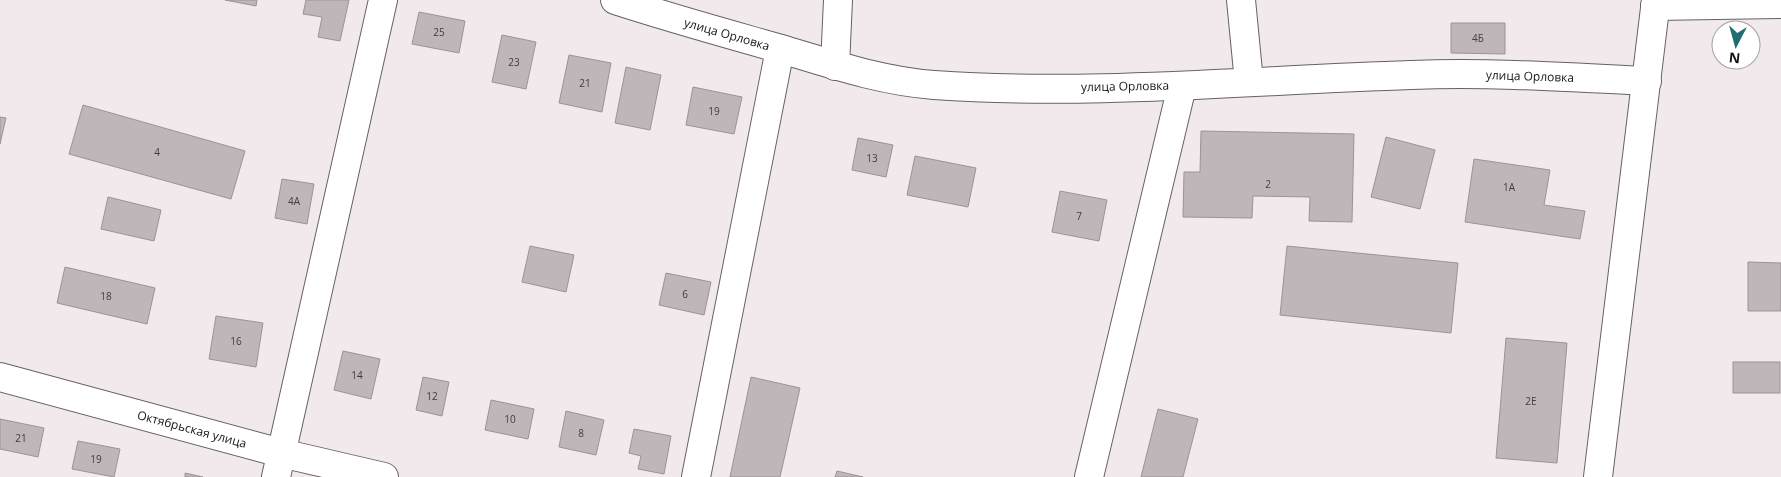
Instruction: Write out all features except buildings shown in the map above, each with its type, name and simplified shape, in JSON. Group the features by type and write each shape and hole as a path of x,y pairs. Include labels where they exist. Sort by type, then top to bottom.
{"street":[{"path":"278,465 383,0"},
{"name":"улица Орловка","path":"615,0 835,66 881,78 933,85 1026,88 1182,86 1414,74 1647,81"},
{"path":"835,66 838,0"},
{"path":"1241,0 1248,82"},
{"path":"1598,477 1655,3 1781,4"},
{"path":"696,477 780,49"},
{"path":"1089,477 1182,86"},
{"name":"Октябрьская улица","path":"0,377 278,465 384,477"}]}
